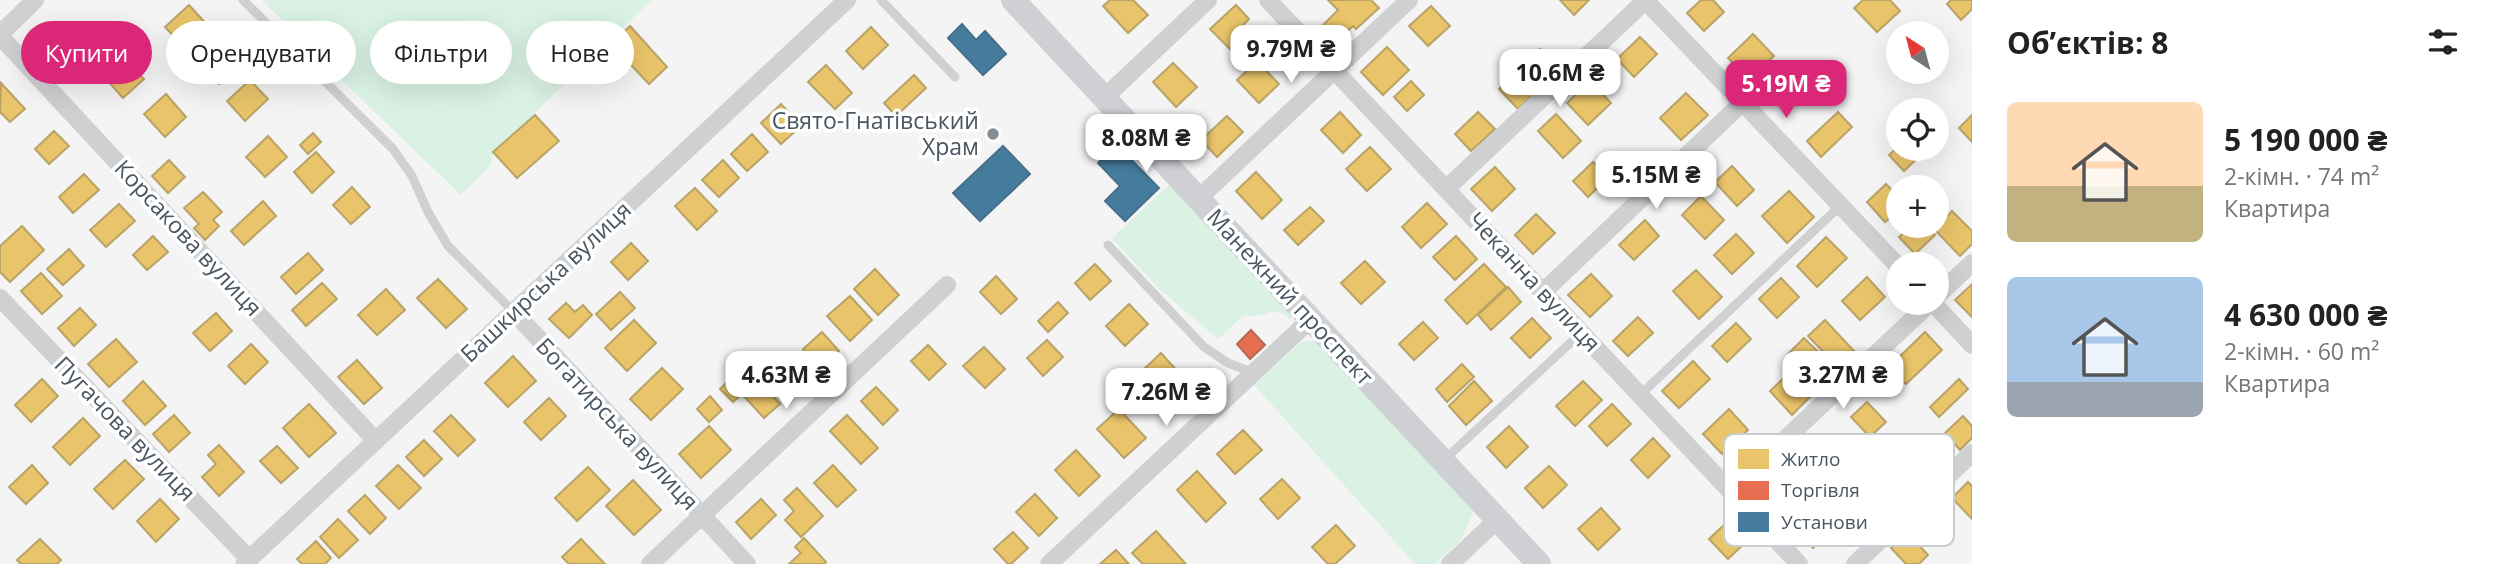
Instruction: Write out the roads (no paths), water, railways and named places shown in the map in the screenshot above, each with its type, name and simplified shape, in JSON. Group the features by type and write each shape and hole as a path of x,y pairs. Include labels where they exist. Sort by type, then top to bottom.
{"street":[{"path":"0,35 35,0"},
{"name":"Башкирська вулиця","path":"246,561 847,0"},
{"name":"Манежний проспект","path":"1013,0 1539,564"},
{"path":"1105,97 1208,0"},
{"name":"Чеканна вулиця","path":"1268,0 1724,485"},
{"path":"1199,198 1409,0"},
{"path":"1446,189 1645,0 1886,254"},
{"name":"Корсакова вулиця","path":"0,35 376,441"},
{"path":"1544,292 1742,102"},
{"path":"1949,284 1972,262"},
{"path":"650,564 947,285"},
{"name":"Пугачова вулиця","path":"0,298 246,561"},
{"name":"Богатирська вулиця","path":"514,312 747,564"},
{"path":"1791,434 1918,315"},
{"path":"1943,315 1972,345"},
{"path":"1049,564 1310,320"},
{"path":"1954,470 1972,453"},
{"path":"1450,564 1497,520"},
{"name":"Чеканна вулиця","path":"1782,546 1799,564"},
{"path":"1855,564 1874,546"}],"lane":[{"name":"Богатирська вулиця","path":"243,0 393,149 412,176 447,246 514,312"},
{"path":"881,0 955,77"},
{"path":"1640,395 1840,206"},
{"path":"1108,245 1204,347 1228,363 1254,373"},
{"path":"1443,461 1581,333"}],"place":[{"name":"Свято-Гнатівський Храм","path":"993,134"}]}
